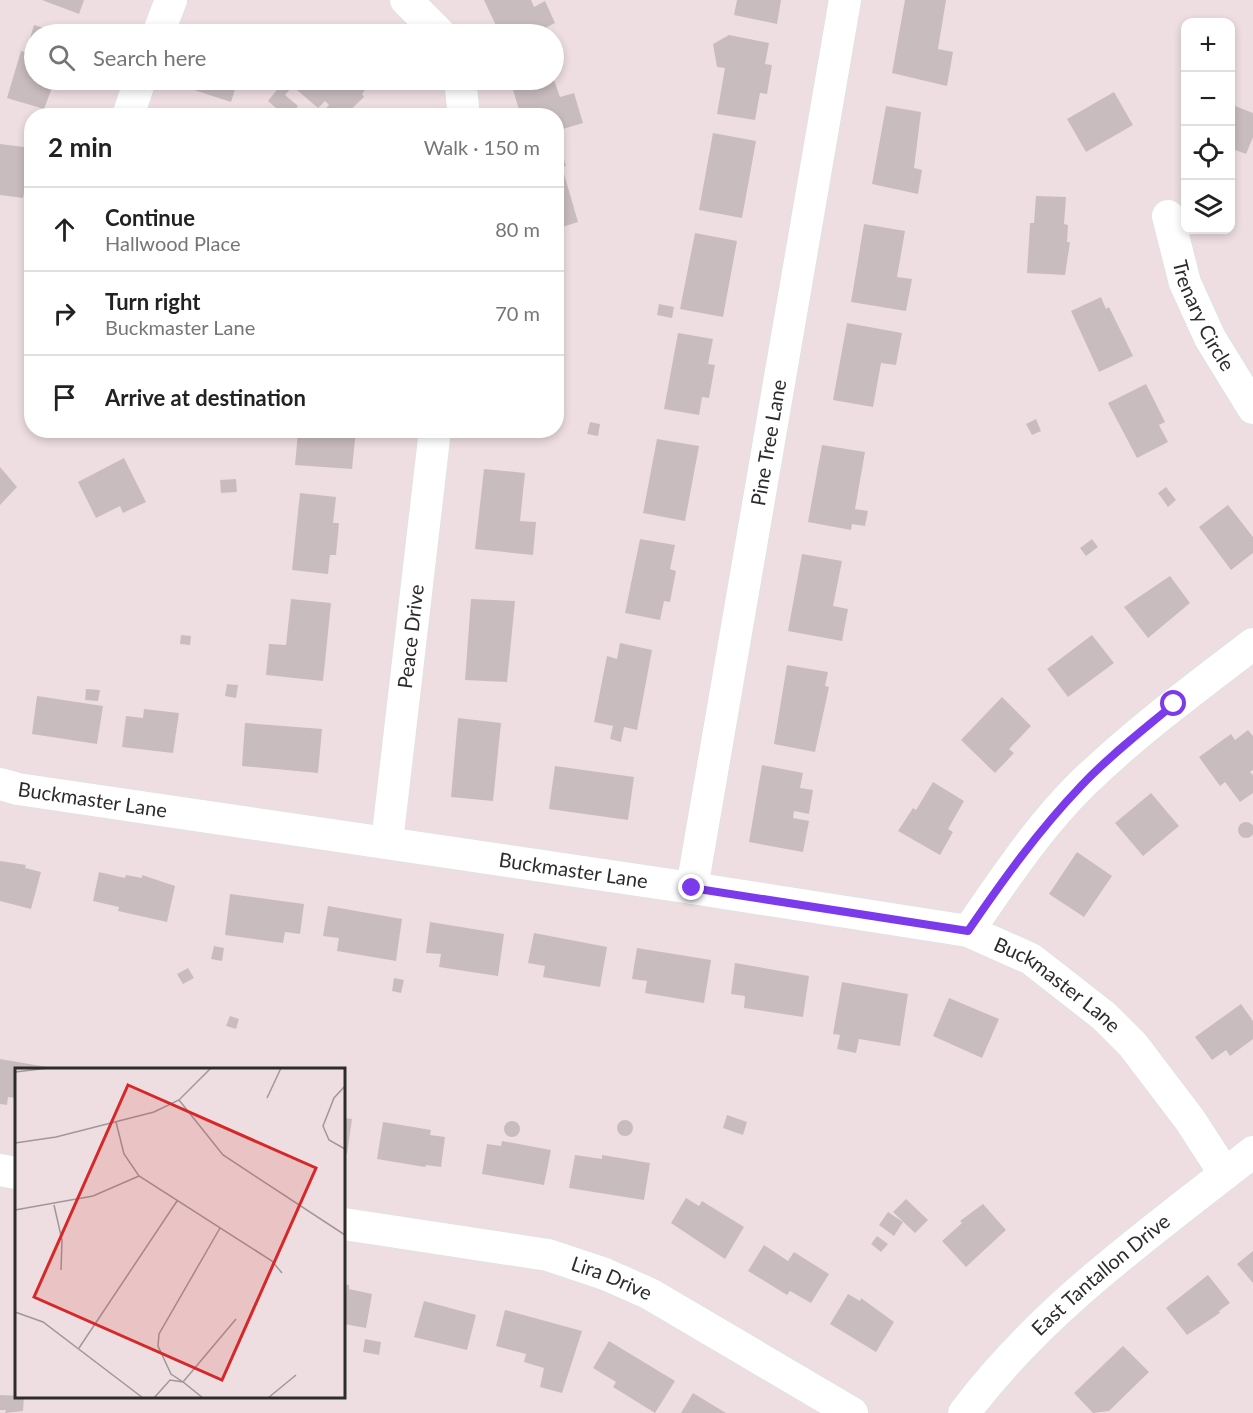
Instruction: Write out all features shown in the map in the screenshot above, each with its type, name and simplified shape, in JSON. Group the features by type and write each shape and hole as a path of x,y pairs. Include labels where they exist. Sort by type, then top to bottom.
{"street":[{"path":"162,24 171,0"},
{"path":"406,0 430,24"},
{"name":"Pine Tree Lane","path":"692,888 845,0"},
{"path":"131,108 137,90"},
{"path":"461,90 463,108"},
{"name":"Trenary Circle","path":"1168,216 1185,283 1210,338 1253,408"},
{"name":"Peace Drive","path":"387,842 434,438"},
{"path":"968,931 1020,857 1082,784 1174,704 1253,644"},
{"name":"Buckmaster Lane","path":"0,784 18,789 120,805 387,842 968,931 1032,959 1104,1017 1133,1045 1191,1120 1225,1174"},
{"name":"East Tantallon Drive","path":"964,1413 986,1384 1050,1316 1105,1266 1253,1152"},
{"path":"0,1170 15,1173"},
{"name":"Lira Drive","path":"345,1224 548,1256 605,1274 650,1294 852,1413"}],"building":[{"path":"42,0 84,0 79,14"},
{"path":"484,0 531,0 534,7 545,1 555,23 553,24 495,24"},
{"path":"737,0 781,0 777,24 734,15"},
{"path":"905,0 946,0 938,49 953,52 947,86 892,73"},
{"path":"729,35 769,43 765,64 772,65 767,94 760,93 755,120 717,114 725,68 717,67 713,44"},
{"path":"21,51 24,52 24,90 51,90 44,108 7,98"},
{"path":"194,90 235,90 231,102"},
{"path":"277,90 289,90 285,95 298,106 296,108 276,108 268,101"},
{"path":"297,90 365,90 362,94 364,97 352,108 326,108 329,105 325,101 318,108"},
{"path":"513,90 558,90 560,97 574,93 583,123 564,129 564,108 519,108"},
{"path":"1114,92 1133,125 1086,152 1067,119"},
{"path":"886,106 921,112 914,168 922,170 918,194 872,184"},
{"path":"1235,106 1253,113 1253,137 1246,154 1235,150"},
{"path":"713,133 756,141 742,218 699,210"},
{"path":"0,144 24,147 23,198 0,195"},
{"path":"564,174 578,222 564,226"},
{"path":"1036,196 1066,197 1064,224 1068,225 1067,242 1070,242 1065,275 1027,273 1030,223 1034,223"},
{"path":"864,224 905,231 897,277 912,279 906,311 851,302"},
{"path":"695,233 737,241 723,317 680,309"},
{"path":"1101,297 1106,309 1109,307 1133,356 1099,372 1071,311"},
{"path":"659,304 674,307 672,318 657,315"},
{"path":"847,323 902,333 896,365 881,363 873,407 833,400"},
{"path":"678,333 713,339 708,364 715,365 709,398 702,397 699,415 664,409"},
{"path":"1146,384 1165,422 1159,425 1168,442 1137,458 1108,403"},
{"path":"1036,419 1041,431 1032,435 1026,424"},
{"path":"590,422 600,424 598,436 587,434"},
{"path":"297,438 355,438 352,469 295,465"},
{"path":"657,439 699,446 685,521 643,513"},
{"path":"822,445 865,452 855,509 868,511 865,526 852,524 851,530 808,522"},
{"path":"124,458 146,502 123,513 120,506 96,518 78,482"},
{"path":"0,467 17,487 0,505"},
{"path":"484,469 525,473 520,521 536,522 533,555 475,549"},
{"path":"236,479 237,492 221,493 220,480"},
{"path":"1166,487 1176,500 1168,507 1158,493"},
{"path":"300,493 336,497 333,523 339,523 336,555 330,555 328,574 292,570"},
{"path":"1228,505 1253,537 1253,553 1231,570 1199,527"},
{"path":"640,539 675,545 670,569 676,571 670,602 664,601 660,620 625,613"},
{"path":"1092,539 1098,547 1086,556 1080,548"},
{"path":"802,554 842,561 833,606 848,609 842,641 788,631"},
{"path":"1170,576 1190,603 1148,638 1124,607"},
{"path":"291,599 331,603 323,681 266,675 269,644 286,645"},
{"path":"471,599 515,601 507,682 465,680"},
{"path":"181,635 191,636 190,645 180,644"},
{"path":"1092,635 1114,663 1068,697 1047,669"},
{"path":"620,643 652,650 637,730 624,727 621,742 610,739 613,726 594,722 607,656 617,659"},
{"path":"787,665 828,672 825,686 829,687 815,752 774,744"},
{"path":"227,684 238,685 236,698 225,696"},
{"path":"86,689 100,690 98,701 85,700"},
{"path":"37,696 103,706 97,744 32,734"},
{"path":"1002,697 1031,726 1009,749 1014,753 995,773 961,740"},
{"path":"144,709 179,713 173,753 122,747 126,716 143,718"},
{"path":"458,718 501,723 493,801 451,797"},
{"path":"245,723 322,729 318,773 242,766"},
{"path":"1248,730 1253,736 1253,770 1250,772 1253,775 1253,793 1240,802 1225,782 1220,786 1199,757 1231,734 1235,740"},
{"path":"762,765 803,773 800,788 813,790 809,814 794,811 793,818 809,821 803,852 749,842"},
{"path":"555,766 634,777 628,820 549,809"},
{"path":"933,782 964,801 948,829 953,832 940,855 898,831 913,808 916,810"},
{"path":"1151,793 1179,826 1143,856 1115,823"},
{"path":"1246,822 1254,830 1246,838 1238,830"},
{"path":"1077,852 1112,876 1084,917 1049,894"},
{"path":"0,861 26,865 25,868 41,872 31,909 0,901"},
{"path":"99,872 125,878 126,875 142,878 142,875 175,886 167,922 118,911 119,907 93,901"},
{"path":"230,894 304,904 300,934 285,932 283,943 225,935"},
{"path":"328,906 402,919 396,961 337,951 339,938 323,936"},
{"path":"430,922 504,934 498,976 439,967 441,954 426,953"},
{"path":"534,933 607,947 600,987 543,977 545,966 528,963"},
{"path":"214,946 224,948 222,961 211,959"},
{"path":"637,948 711,960 704,1003 645,993 647,981 632,979"},
{"path":"735,963 809,976 803,1017 744,1008 745,996 731,994"},
{"path":"188,968 194,978 183,984 177,974"},
{"path":"394,978 404,980 401,993 392,991"},
{"path":"842,982 908,994 900,1046 859,1039 856,1053 837,1049 840,1035 833,1034"},
{"path":"949,998 999,1019 982,1058 933,1036"},
{"path":"1241,1004 1253,1021 1253,1039 1230,1056 1226,1050 1212,1060 1195,1037"},
{"path":"230,1016 239,1019 236,1029 226,1026"},
{"path":"0,1059 53,1068 15,1068 15,1098 8,1097 7,1105 0,1104"},
{"path":"727,1115 747,1122 743,1135 723,1128"},
{"path":"345,1118 352,1119 347,1154 345,1153"},
{"path":"622,1120 628,1120 633,1128 631,1134 622,1136 617,1131 617,1125"},
{"path":"509,1121 515,1121 520,1129 518,1135 509,1137 504,1132 504,1126"},
{"path":"383,1122 431,1130 430,1135 445,1137 441,1167 426,1165 425,1167 377,1159"},
{"path":"502,1141 551,1150 544,1185 482,1174 487,1144 501,1146"},
{"path":"575,1155 602,1159 602,1155 650,1163 644,1200 569,1188"},
{"path":"686,1198 699,1206 702,1201 744,1227 725,1259 671,1223"},
{"path":"906,1199 928,1220 915,1233 893,1212"},
{"path":"983,1204 1006,1230 966,1267 942,1241 962,1223 960,1221"},
{"path":"888,1212 903,1222 894,1236 879,1225"},
{"path":"877,1236 888,1244 881,1252 871,1244"},
{"path":"764,1245 788,1261 794,1252 829,1274 811,1303 790,1291 787,1295 748,1271"},
{"path":"1253,1251 1253,1283 1237,1264"},
{"path":"1208,1275 1230,1303 1219,1311 1220,1313 1187,1335 1166,1308"},
{"path":"345,1284 349,1285 349,1289 372,1294 366,1328 345,1324"},
{"path":"848,1294 860,1301 861,1298 894,1322 876,1352 830,1324"},
{"path":"424,1301 476,1315 467,1350 414,1337"},
{"path":"505,1310 582,1331 562,1393 540,1387 544,1368 524,1362 526,1354 496,1346"},
{"path":"365,1339 381,1342 379,1355 363,1352"},
{"path":"609,1341 675,1381 655,1413 613,1387 616,1382 593,1368"},
{"path":"1123,1346 1149,1372 1109,1411 1093,1413 1074,1393"},
{"path":"693,1393 726,1413 681,1413"},
{"path":"0,1395 24,1398 23,1411 5,1413 6,1410 0,1410"}],"route":[{"path":"692,888 968,931 1020,857 1082,784 1174,704"}]}
